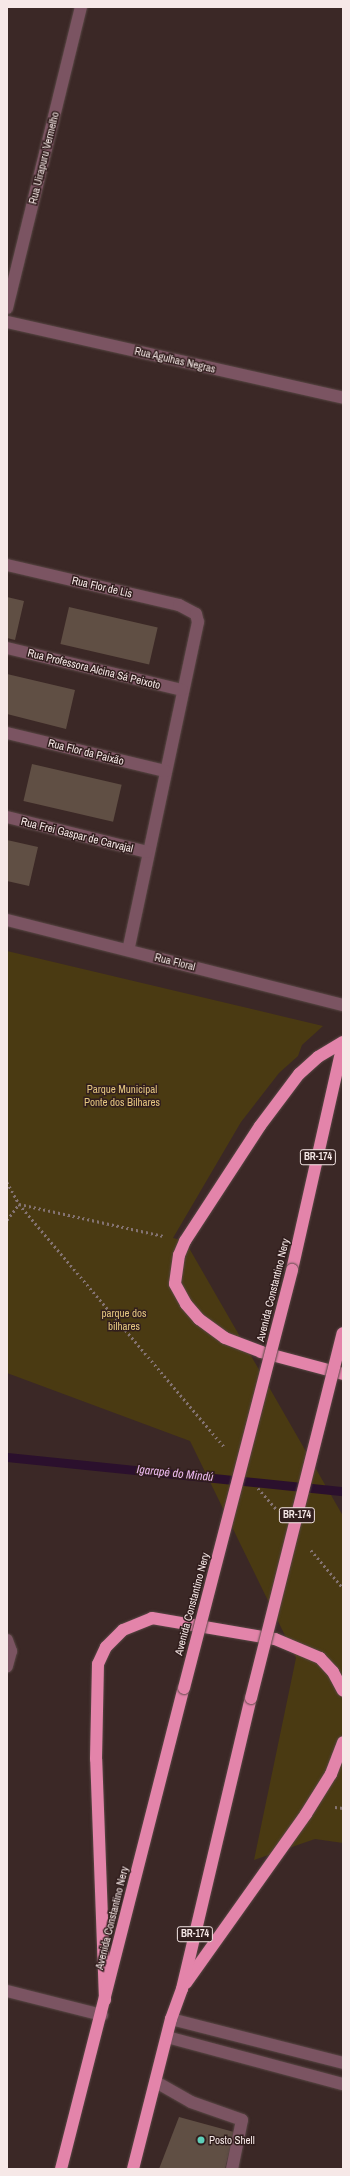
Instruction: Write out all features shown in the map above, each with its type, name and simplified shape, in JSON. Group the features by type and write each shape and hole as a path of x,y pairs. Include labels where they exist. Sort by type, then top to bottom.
{"highway":[{"path":"343,1043 318,1057 299,1074 251,1139 185,1241 178,1255 175,1284 186,1304 199,1319 226,1338 262,1352 343,1374"},
{"name":"Avenida Constantino Nery","path":"61,2169 102,2015 184,1688 292,1270 343,1043"},
{"name":"BR-174","path":"133,2169 156,2082 166,2037 182,1989 251,1698 343,1333"},
{"path":"105,2000 96,1758 98,1664 106,1647 123,1630 152,1618 275,1639 320,1658 333,1672 343,1691"},
{"path":"182,1989 306,1814 331,1774 343,1742"}],"street":[{"name":"Rua Uirapuru Vermelho","path":"7,308 81,7"},
{"name":"Rua Agulhas Negras","path":"7,322 343,398"},
{"name":"Rua Flor de Lis","path":"7,565 180,604 196,614 198,622 182,690"},
{"name":"Rua Professora Alcina Sá Peixoto","path":"7,648 182,690"},
{"path":"128,950 147,852 182,690"},
{"name":"Rua Flor da Paixão","path":"7,733 165,771"},
{"name":"Rua Frei Gaspar de Carvajal","path":"7,817 147,852"},
{"name":"Rua Floral","path":"7,920 343,1005"},
{"path":"7,1640 11,1651 7,1666"},
{"path":"7,1991 102,2015"},
{"path":"171,2019 343,2063"},
{"path":"166,2037 343,2084"},
{"path":"156,2082 192,2102 242,2120 232,2169"}],"path":[{"path":"7,1182 19,1204 226,1450"},
{"path":"19,1204 185,1241"},
{"path":"7,1220 19,1204"},
{"path":"256,1486 282,1516"},
{"path":"307,1546 343,1588"}],"green space":[{"name":"Parque Municipal Ponte dos Bilhares","path":"7,951 323,1026 302,1045 298,1056 279,1073 241,1122 173,1238 185,1241 343,1516 343,1843 315,1839 254,1860 296,1658 190,1441 7,1373"}],"building":[{"path":"7,597 24,601 15,640 7,638"},
{"path":"69,607 158,627 149,664 60,644"},
{"path":"7,674 75,690 66,729 7,714"},
{"path":"32,764 122,785 113,822 23,801"},
{"path":"7,840 38,847 29,886 7,881"},
{"name":"Posto Shell","path":"179,2117 234,2132 225,2169 159,2169"}],"waterway":[{"name":"Igarapé do Mindú","path":"7,1457 343,1491"}],"place":[{"name":"Posto Shell","path":"201,2140"}],"park label":[{"name":"parque dos bilhares","path":"124,1320"}]}
